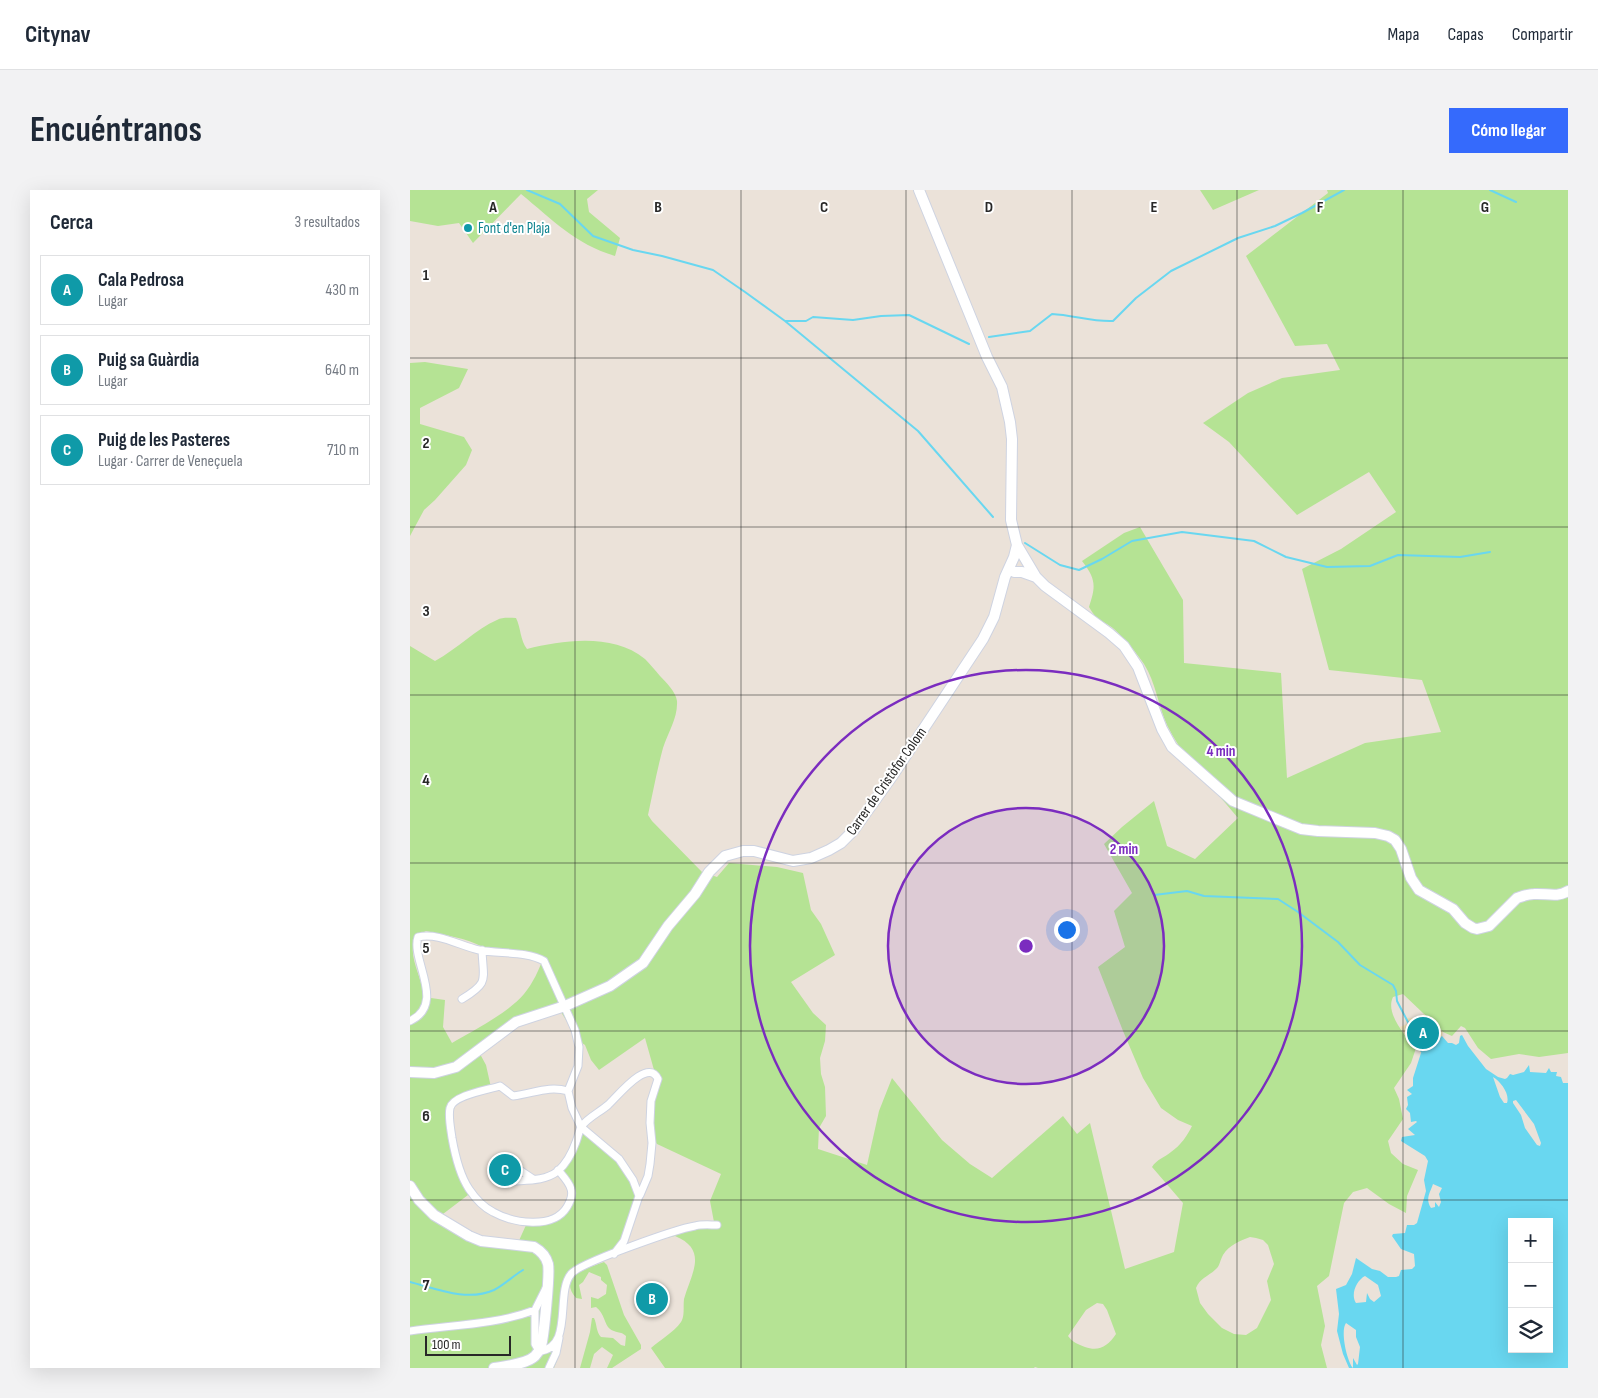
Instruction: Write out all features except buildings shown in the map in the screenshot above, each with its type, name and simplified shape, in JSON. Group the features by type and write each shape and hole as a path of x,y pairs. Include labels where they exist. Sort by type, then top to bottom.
{"street":[{"path":"919,190 987,357 1002,387 1007,404 1012,439 1011,520 1017,545 1036,577 1045,586 1124,646 1138,667 1162,729 1172,747 1233,801 1301,829 1375,833 1395,840 1401,849 1411,878 1419,890 1452,908 1465,923 1473,928 1489,926 1518,898 1523,896 1535,893 1560,894 1568,891"},
{"name":"Carrer de Cristòfor Colom","path":"410,1072 434,1073 448,1070 516,1022 565,1006 610,986 643,963 668,926 695,894 709,872 725,856 754,850 793,860 811,858 841,843 854,831 983,639 994,617 1017,545"},
{"path":"1009,572 1025,560"},
{"path":"1009,572 1022,572 1036,577"},
{"path":"410,1021 418,1018 422,1010 424,997 413,955 414,942 418,937 443,938 482,950 507,952 543,959 575,1030 579,1047 578,1066 568,1091 572,1108 581,1127 619,1159 633,1180 640,1196"},
{"path":"462,999 478,989 482,984 482,950"},
{"path":"533,1179 551,1176 558,1170 570,1156 581,1127 641,1074 652,1072 656,1075 658,1079 651,1101 650,1123 652,1143 648,1176 624,1240 614,1254"},
{"path":"558,1170 567,1182 572,1196 570,1203 562,1214 546,1221 531,1222 503,1217 492,1212 475,1197 461,1174 451,1132 450,1108 456,1099 500,1086 513,1096 552,1088 568,1091"},
{"path":"410,1186 419,1200 434,1215 469,1236 481,1241 534,1247 544,1255 549,1267 543,1335 538,1351 531,1359 494,1368"},
{"path":"549,1368 556,1353 565,1288 573,1271 692,1226 717,1225"},
{"path":"538,1351 535,1344 534,1310 547,1285"},
{"path":"410,1331 494,1321 518,1316 534,1310"},
{"path":"538,1351 546,1351 559,1336"}],"green space":[{"path":"410,190 598,190 587,199 589,212 620,238 615,256 601,251 576,238 521,194 473,243 459,223 438,226 410,221"},
{"path":"1200,190 1259,190 1213,210"},
{"path":"1327,190 1568,190 1568,1053 1539,1057 1519,1054 1491,1059 1478,1048 1465,1028 1461,1026 1452,1036 1443,1032 1403,994 1393,997 1391,1003 1392,1010 1397,1024 1416,1048 1411,1063 1394,1088 1399,1099 1403,1119 1388,1141 1391,1153 1403,1164 1418,1170 1407,1196 1406,1213 1389,1204 1367,1188 1353,1192 1344,1203 1329,1276 1317,1286 1325,1326 1321,1345 1327,1368 665,1368 651,1348 681,1322 684,1299 695,1263 695,1255 692,1248 675,1236 623,1253 574,1274 568,1289 562,1339 554,1368 410,1368 410,646 435,661 489,624 504,618 516,618 527,649 572,641 603,642 618,645 645,659 670,687 677,701 676,713 663,748 648,815 702,872 717,877 729,863 777,867 803,873 811,910 821,924 835,955 791,982 813,1013 826,1025 825,1041 820,1058 821,1074 825,1087 826,1116 819,1128 818,1149 867,1165 879,1111 892,1078 942,1140 970,1164 992,1178 1063,1116 1077,1134 1090,1123 1125,1269 1174,1252 1183,1203 1152,1167 1178,1146 1192,1126 1178,1120 1161,1108 1143,1078 1098,967 1125,947 1114,911 1132,893 1104,844 1154,801 1167,846 1195,859 1238,818 1209,785 1174,738 1167,725 1148,671 1141,659 1114,629 1098,619 1092,612 1089,607 1094,588 1090,573 1082,561 1124,533 1140,527 1183,600 1184,663 1281,673 1287,778 1365,743 1441,732 1422,680 1329,670 1302,569 1341,549 1396,512 1369,472 1297,515 1229,442 1203,423 1248,393 1282,378 1340,370 1327,344 1295,346 1246,256 1328,193","holes":["426,931 463,939 483,947 544,956 533,981 517,1001 490,1021 452,1043 443,1027 445,1000 424,997 413,953 416,936","561,1012 569,1025 575,1043 585,1045 591,1060 599,1070 645,1038 654,1070 655,1082 649,1134 657,1144 721,1174 710,1201 714,1222 695,1222 623,1246 640,1190 610,1148 588,1131 576,1132 565,1159 554,1170 567,1185 570,1195 559,1211 550,1217 539,1220 516,1218 494,1209 479,1197 466,1177 461,1161 452,1123 453,1113 457,1101 492,1092 486,1065 480,1054 509,1032 526,1023","468,1195 481,1208 494,1216 526,1225 517,1245 469,1236 439,1217","1250,1237 1263,1240 1268,1245 1274,1264 1267,1281 1271,1300 1257,1328 1246,1335 1234,1334 1222,1328 1200,1303 1196,1288 1202,1279 1217,1268 1223,1255 1235,1244","1097,1303 1103,1304 1107,1310 1116,1334 1106,1345 1095,1349 1078,1344 1068,1336 1086,1310"]},
{"path":"425,362 468,369 459,388 420,408 420,424 464,437 472,450 466,465 424,510 410,536 410,363"},
{"path":"604,1262 607,1265 624,1315 641,1345 641,1349 612,1368 607,1368 613,1355 602,1347 594,1354 590,1368 580,1368 592,1318 594,1318 601,1337 613,1338 625,1346 626,1336 610,1329 599,1310 596,1307 591,1308 591,1297 598,1299 606,1294 607,1285 601,1280 601,1277 589,1272 579,1285 582,1299 576,1298 571,1290 570,1284 577,1274"}],"sand":[{"path":"1424,1014 1443,1032 1442,1036 1421,1053 1400,1027 1407,1024 1405,1018 1418,1018"}],"water":[{"path":"1462,1035 1486,1069 1498,1077 1505,1079 1510,1074 1524,1072 1529,1065 1530,1072 1546,1073 1549,1068 1551,1072 1557,1072 1556,1076 1561,1077 1563,1083 1568,1083 1568,1368 1353,1368 1349,1368 1337,1331 1339,1314 1336,1289 1346,1285 1352,1274 1356,1258 1388,1277 1399,1276 1401,1270 1412,1269 1415,1266 1414,1254 1401,1249 1392,1236 1393,1234 1405,1233 1407,1225 1417,1223 1426,1191 1424,1180 1428,1161 1425,1156 1401,1141 1402,1137 1415,1135 1408,1129 1417,1122 1411,1122 1410,1113 1406,1109 1408,1105 1407,1097 1412,1094 1407,1090 1413,1086 1413,1078 1421,1053 1442,1036 1448,1043 1456,1045 1459,1043 1460,1036","holes":["1493,1077 1504,1088 1508,1100 1507,1103 1504,1103 1500,1097","1516,1100 1534,1124 1541,1143 1540,1146 1537,1145 1525,1128 1521,1115 1513,1101","1433,1184 1442,1188 1439,1194 1441,1202 1439,1207 1435,1202 1435,1207 1431,1208 1428,1199","1365,1276 1378,1285 1381,1296 1374,1302 1367,1293 1366,1302 1356,1303 1354,1299 1355,1288","1346,1323 1356,1330 1356,1337 1360,1347 1358,1364 1353,1358 1353,1368 1344,1339"]}],"waterway":[{"path":"527,190 560,204 593,236 633,250 713,270 745,292 785,321 918,431 993,517"},
{"path":"989,337 1030,331 1052,314 1113,321 1136,298 1171,271 1238,238 1275,226 1344,190"},
{"path":"1490,190 1516,202"},
{"path":"785,321 806,321 813,317 853,320 909,315 969,344"},
{"path":"1025,543 1060,565 1079,570 1132,541 1182,532 1254,541 1286,557 1327,567 1370,566 1398,555 1460,557 1490,552"},
{"path":"1154,895 1187,891 1204,896 1278,899 1338,942 1360,965 1393,985 1397,1001 1410,1026 1414,1041 1422,1052"},
{"path":"410,1282 441,1291 473,1295 494,1290 523,1270"}],"place":[{"name":"Font d'en Plaja","path":"468,228"},
{"name":"Cala Pedrosa","path":"1423,1033"},
{"name":"Puig de les Pasteres","path":"505,1170"},
{"name":"Puig sa Guàrdia","path":"652,1299"}]}
